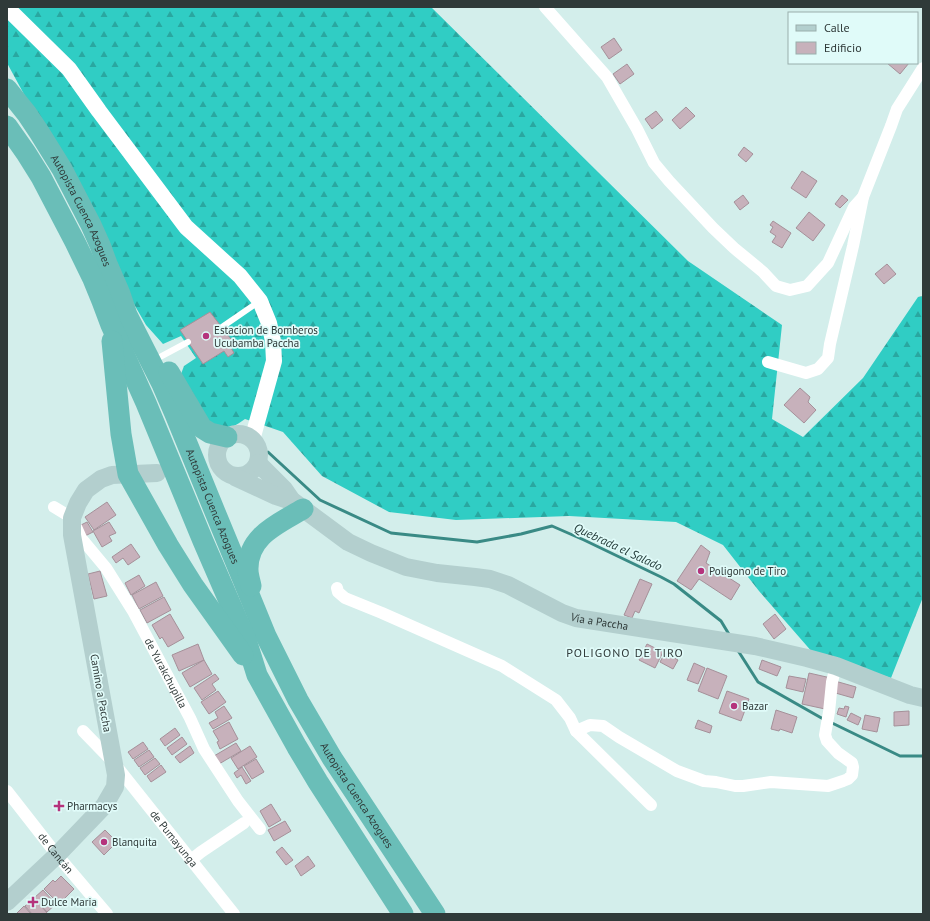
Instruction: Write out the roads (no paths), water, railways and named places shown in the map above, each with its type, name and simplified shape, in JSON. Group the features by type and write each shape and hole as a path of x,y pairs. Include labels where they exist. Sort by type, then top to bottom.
{"highway":[{"name":"Autopista Cuenca Azogues","path":"7,89 27,114 62,169 91,225 100,245 106,264 120,294 127,315 162,384 175,414 272,650 316,732 435,914"},
{"name":"Autopista Cuenca Azogues","path":"7,126 41,177 93,279 111,325 146,403 246,640 257,675 340,818 403,914"},
{"path":"120,294 160,357 202,428 210,434 227,437"},
{"path":"111,325 121,434 128,474 168,545 193,585 257,675"},
{"path":"259,619 248,572 248,562 253,546 264,533 298,506"}],"main road":[{"path":"233,434 240,434 247,436 252,440 256,445 259,456 258,462 249,474 235,477 213,468 217,460 216,453 218,447 227,437 233,434"},
{"name":"Vía a Paccha","path":"258,462 298,506"},
{"name":"Camino a Paccha","path":"7,902 57,855 104,806 115,787 116,775 72,535 72,518 78,503 86,490 101,479 112,475 157,473"},
{"name":"Vía a Paccha","path":"235,477 298,506 348,542 406,567 437,573 475,576 508,584 562,613 576,618 755,646 807,658 836,666 906,694 923,698"}],"street":[{"path":"545,7 607,77 637,129 654,164 713,228 734,248 763,272 776,286 790,290 806,286 828,263 854,207 868,186 897,109 923,68"},
{"path":"7,8 69,69 186,227 240,276 260,301 269,323 273,341 274,361 252,440"},
{"path":"768,362 806,373 818,369 828,358 853,246 862,197"},
{"path":"54,507 72,518"},
{"name":"de Yurakchupilla","path":"72,518 81,538 106,568 133,611 190,718 204,748 238,801 260,828"},
{"path":"337,588 338,592 345,598 502,666 556,700 570,718 576,731 651,805"},
{"path":"576,731 590,724 603,726 677,771 704,780 735,786 771,782 828,786 848,779 852,775 853,771 852,763 838,753 827,741 825,735 832,682 836,666"},
{"name":"de Pumayunga","path":"83,731 114,763 234,914"},
{"name":"de Cancán","path":"7,792 57,855 107,914"},
{"path":"191,860 244,823"}],"lane":[{"path":"222,327 260,301"},
{"path":"160,357 188,342"}],"waterway":[{"name":"Quebrada el Salado","path":"268,452 320,500 391,533 477,542 521,534 552,526 674,584 721,621 730,636"},
{"name":"Quebrada el Salado","path":"737,649 758,682 825,720"},
{"name":"Quebrada el Salado","path":"830,722 900,756 923,756"}],"place":[{"name":"Estacion de Bomberos Ucubamba Paccha","path":"206,336"},
{"name":"Poligono de Tiro","path":"701,571"},
{"name":"Bazar","path":"734,706"},
{"name":"Pharmacys","path":"59,806"},
{"name":"Blanquita","path":"104,842"},
{"name":"Dulce Maria","path":"33,902"}],"district":[{"name":"POLIGONO DE TIRO","path":"625,653"}]}
